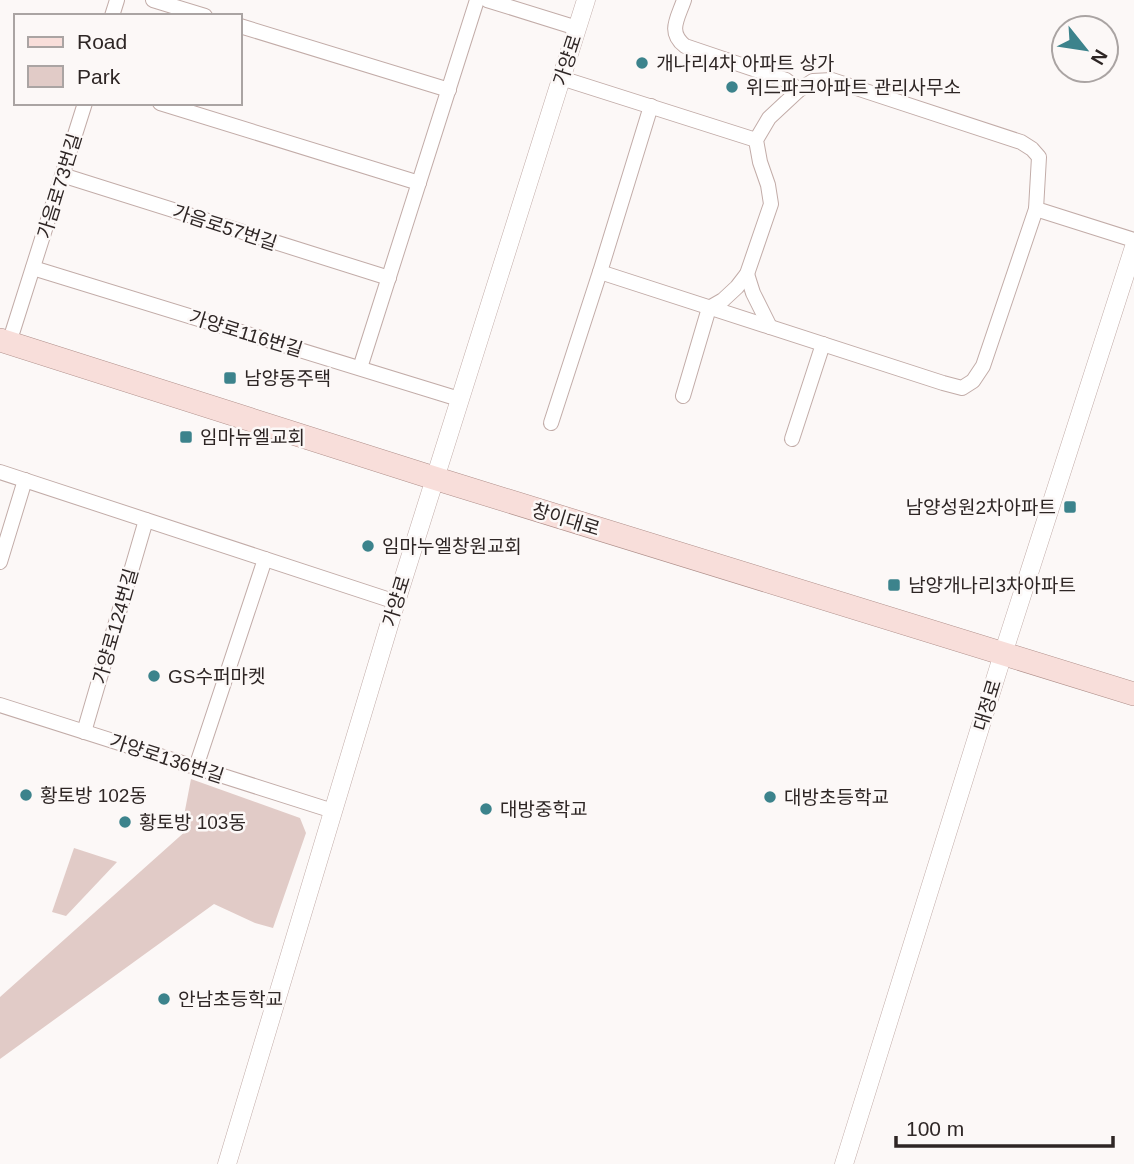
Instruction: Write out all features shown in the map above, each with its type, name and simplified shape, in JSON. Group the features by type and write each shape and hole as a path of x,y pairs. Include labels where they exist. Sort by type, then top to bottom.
{"main road":[{"name":"창이대로","path":"4,342 1134,694"}],"street":[{"path":"153,0 198,14"},
{"path":"360,368 477,0"},
{"path":"487,0 577,29"},
{"name":"가양로","path":"228,1164 396,601 586,0"},
{"path":"684,0 674,29 677,40 685,46 786,80 799,90"},
{"path":"242,27 449,90"},
{"path":"561,78 756,140"},
{"path":"600,272 709,307 823,344 962,388 973,381 984,366 1036,209 1039,157 1021,142 832,80 813,81 799,90 769,118 756,140 771,204 747,274 723,300 709,307 683,396"},
{"name":"가음로73번길","path":"4,342 33,268 84,105"},
{"path":"166,105 419,183"},
{"path":"551,423 651,106"},
{"name":"가음로57번길","path":"62,175 389,278"},
{"path":"1036,209 1133,249"},
{"name":"대정로","path":"844,1164 1133,249"},
{"name":"가양로116번길","path":"33,268 459,399"},
{"path":"747,274 752,293 770,327"},
{"path":"792,439 823,344"},
{"path":"0,472 396,601"},
{"path":"0,562 25,480"},
{"name":"가양로124번길","path":"84,732 146,520"},
{"path":"197,767 265,559"},
{"name":"가양로136번길","path":"0,705 333,811"}],"green space":[{"path":"191,779 300,818 306,833 273,928 255,923 214,904 0,1059 0,997 188,829 182,826"},
{"path":"74,848 117,862 66,916 52,912"}],"place":[{"name":"개나리4차 아파트 상가","path":"642,63"},
{"name":"위드파크아파트 관리사무소","path":"732,87"},
{"name":"남양동주택","path":"230,378"},
{"name":"임마뉴엘교회","path":"186,437"},
{"name":"남양성원2차아파트","path":"1070,507"},
{"name":"임마누엘창원교회","path":"368,546"},
{"name":"남양개나리3차아파트","path":"894,585"},
{"name":"GS수퍼마켓","path":"154,676"},
{"name":"황토방 102동","path":"26,795"},
{"name":"대방초등학교","path":"770,797"},
{"name":"대방중학교","path":"486,809"},
{"name":"황토방 103동","path":"125,822"},
{"name":"안남초등학교","path":"164,999"}]}
